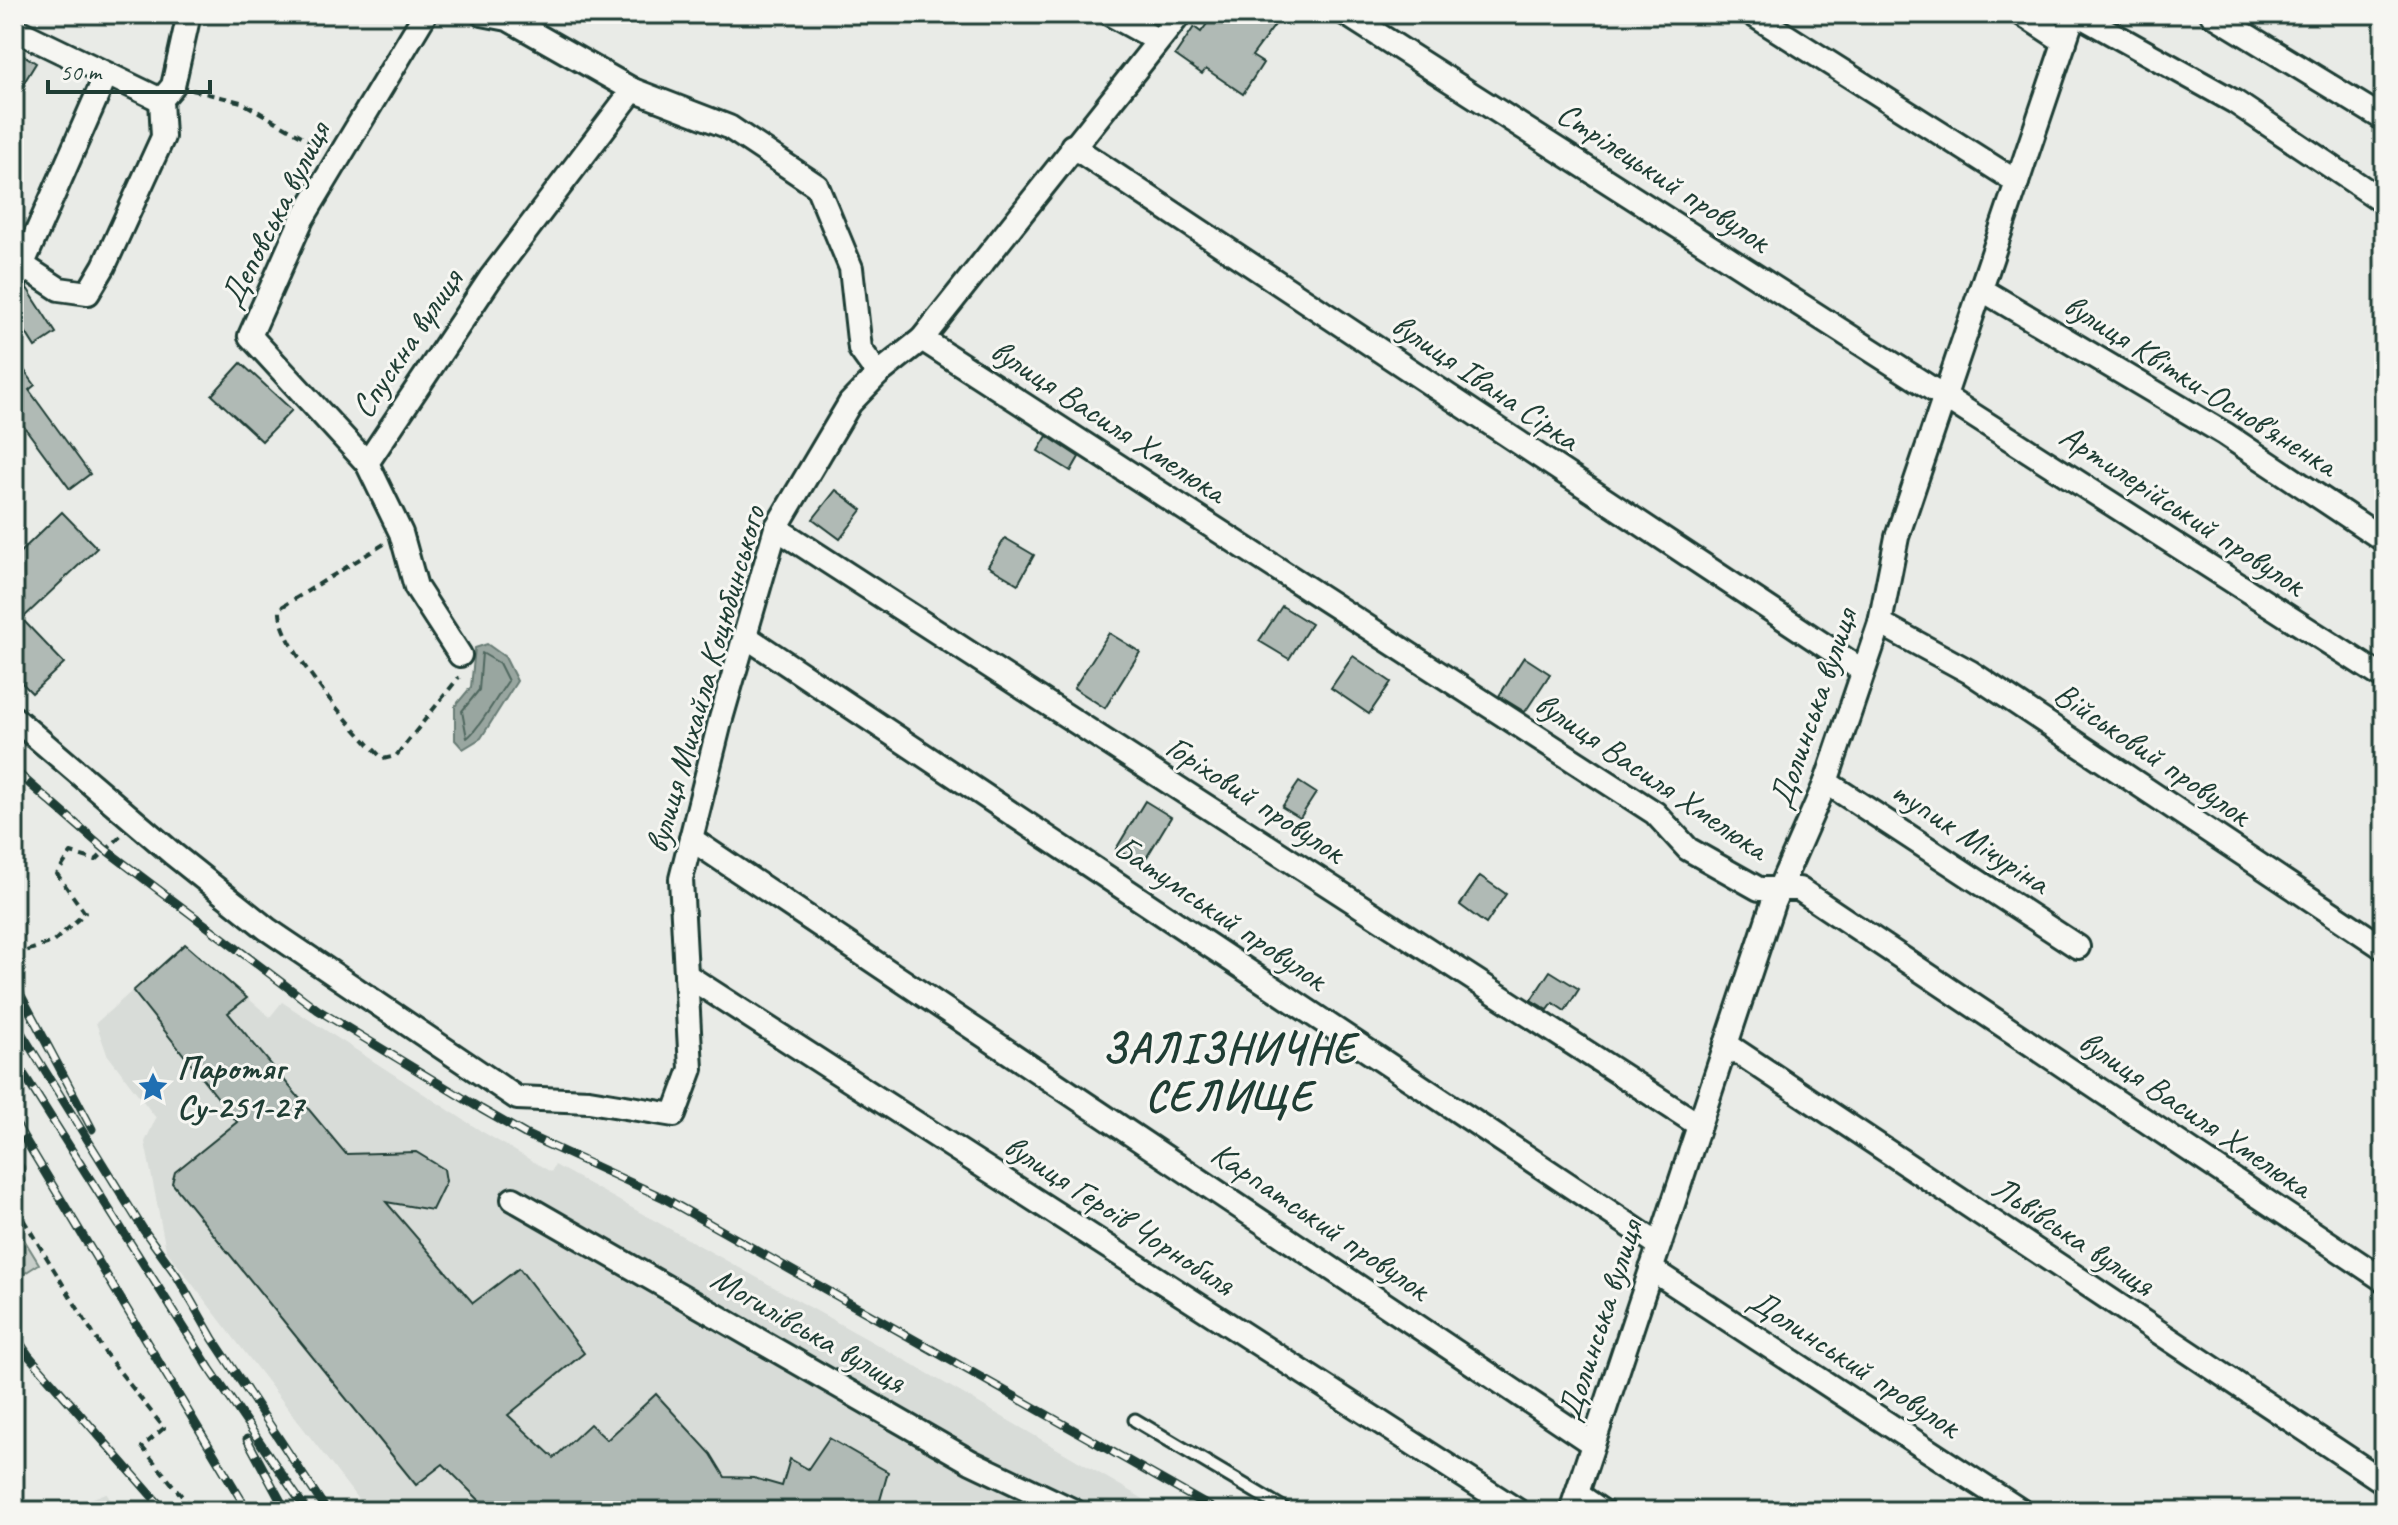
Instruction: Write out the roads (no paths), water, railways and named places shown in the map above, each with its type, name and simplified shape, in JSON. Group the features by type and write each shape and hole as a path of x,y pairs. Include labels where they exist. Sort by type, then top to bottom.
{"street":[{"path":"106,75 19,275 59,289 88,293 104,266 163,137 167,93 189,14"},
{"path":"482,14 508,16 633,90 729,127 817,186 851,268 860,349 878,374"},
{"path":"1110,14 1157,40"},
{"name":"вулиця Михайла Коцюбинського","path":"14,718 134,822 267,929 517,1098 589,1101 674,1115 691,1069 681,879 776,528 850,403 878,374 922,339 1072,146 1180,14"},
{"name":"Стрілецький провулок","path":"1346,14 1945,396"},
{"path":"1752,14 2017,182"},
{"path":"2022,14 2065,42"},
{"path":"2075,14 2235,102 2384,202"},
{"name":"Долинська вулиця","path":"1574,1503 1726,1044 1780,889 1826,782 1880,623 1897,537 2075,14"},
{"path":"2212,14 2384,119"},
{"name":"Деповська вулиця","path":"367,463 250,336 302,219 425,15"},
{"path":"14,29 106,75 167,93"},
{"name":"Спускна вулиця","path":"460,655 416,587 401,533 367,463 490,279 633,90"},
{"name":"вулиця Івана Сірка","path":"1072,146 1863,671"},
{"name":"вулиця Квітки-Основ'яненка","path":"1981,289 2225,434 2384,540"},
{"name":"вулиця Василя Хмелюка","path":"922,339 1655,813 1688,849 1759,889 1799,889 2384,1280"},
{"name":"Артилерійський провулок","path":"1945,396 2202,564 2384,678"},
{"name":"Горіховий провулок","path":"776,528 1699,1125"},
{"name":"Військовий провулок","path":"1880,623 1970,672 2384,948"},
{"name":"Батумський провулок","path":"745,636 1659,1245"},
{"name":"тупик Мічуріна","path":"1826,782 2078,947"},
{"name":"Карпатський провулок","path":"691,839 1593,1444"},
{"name":"вулиця Героїв Чорнобиля","path":"686,975 1518,1511"},
{"name":"Львівська вулиця","path":"1726,1044 2384,1482"},
{"name":"Могилівська вулиця","path":"513,1199 971,1462 1074,1511"},
{"name":"Долинський провулок","path":"1651,1269 2021,1511"},
{"path":"1574,1503 1602,1511"}],"lane":[{"path":"1135,1420 1288,1511"}],"water":[{"path":"487,644 505,657 517,681 481,738 463,749 455,740 455,706 471,687 475,648"}],"railway":[{"path":"14,770 106,850 318,1010 525,1134 664,1198 1217,1511"},
{"path":"14,982 92,1129"},
{"path":"14,1021 143,1229 177,1276 213,1339 327,1511"},
{"path":"14,1059 210,1369 307,1511"},
{"path":"14,1121 248,1511"},
{"path":"14,1334 29,1356 165,1511"},
{"path":"247,1439 286,1511"}],"place":[{"name":"Паротяг Су-251-27","path":"153,1087"}],"district":[{"name":"ЗАЛІЗНИЧНЕ СЕЛИЩЕ","path":"1230,1071"}]}
